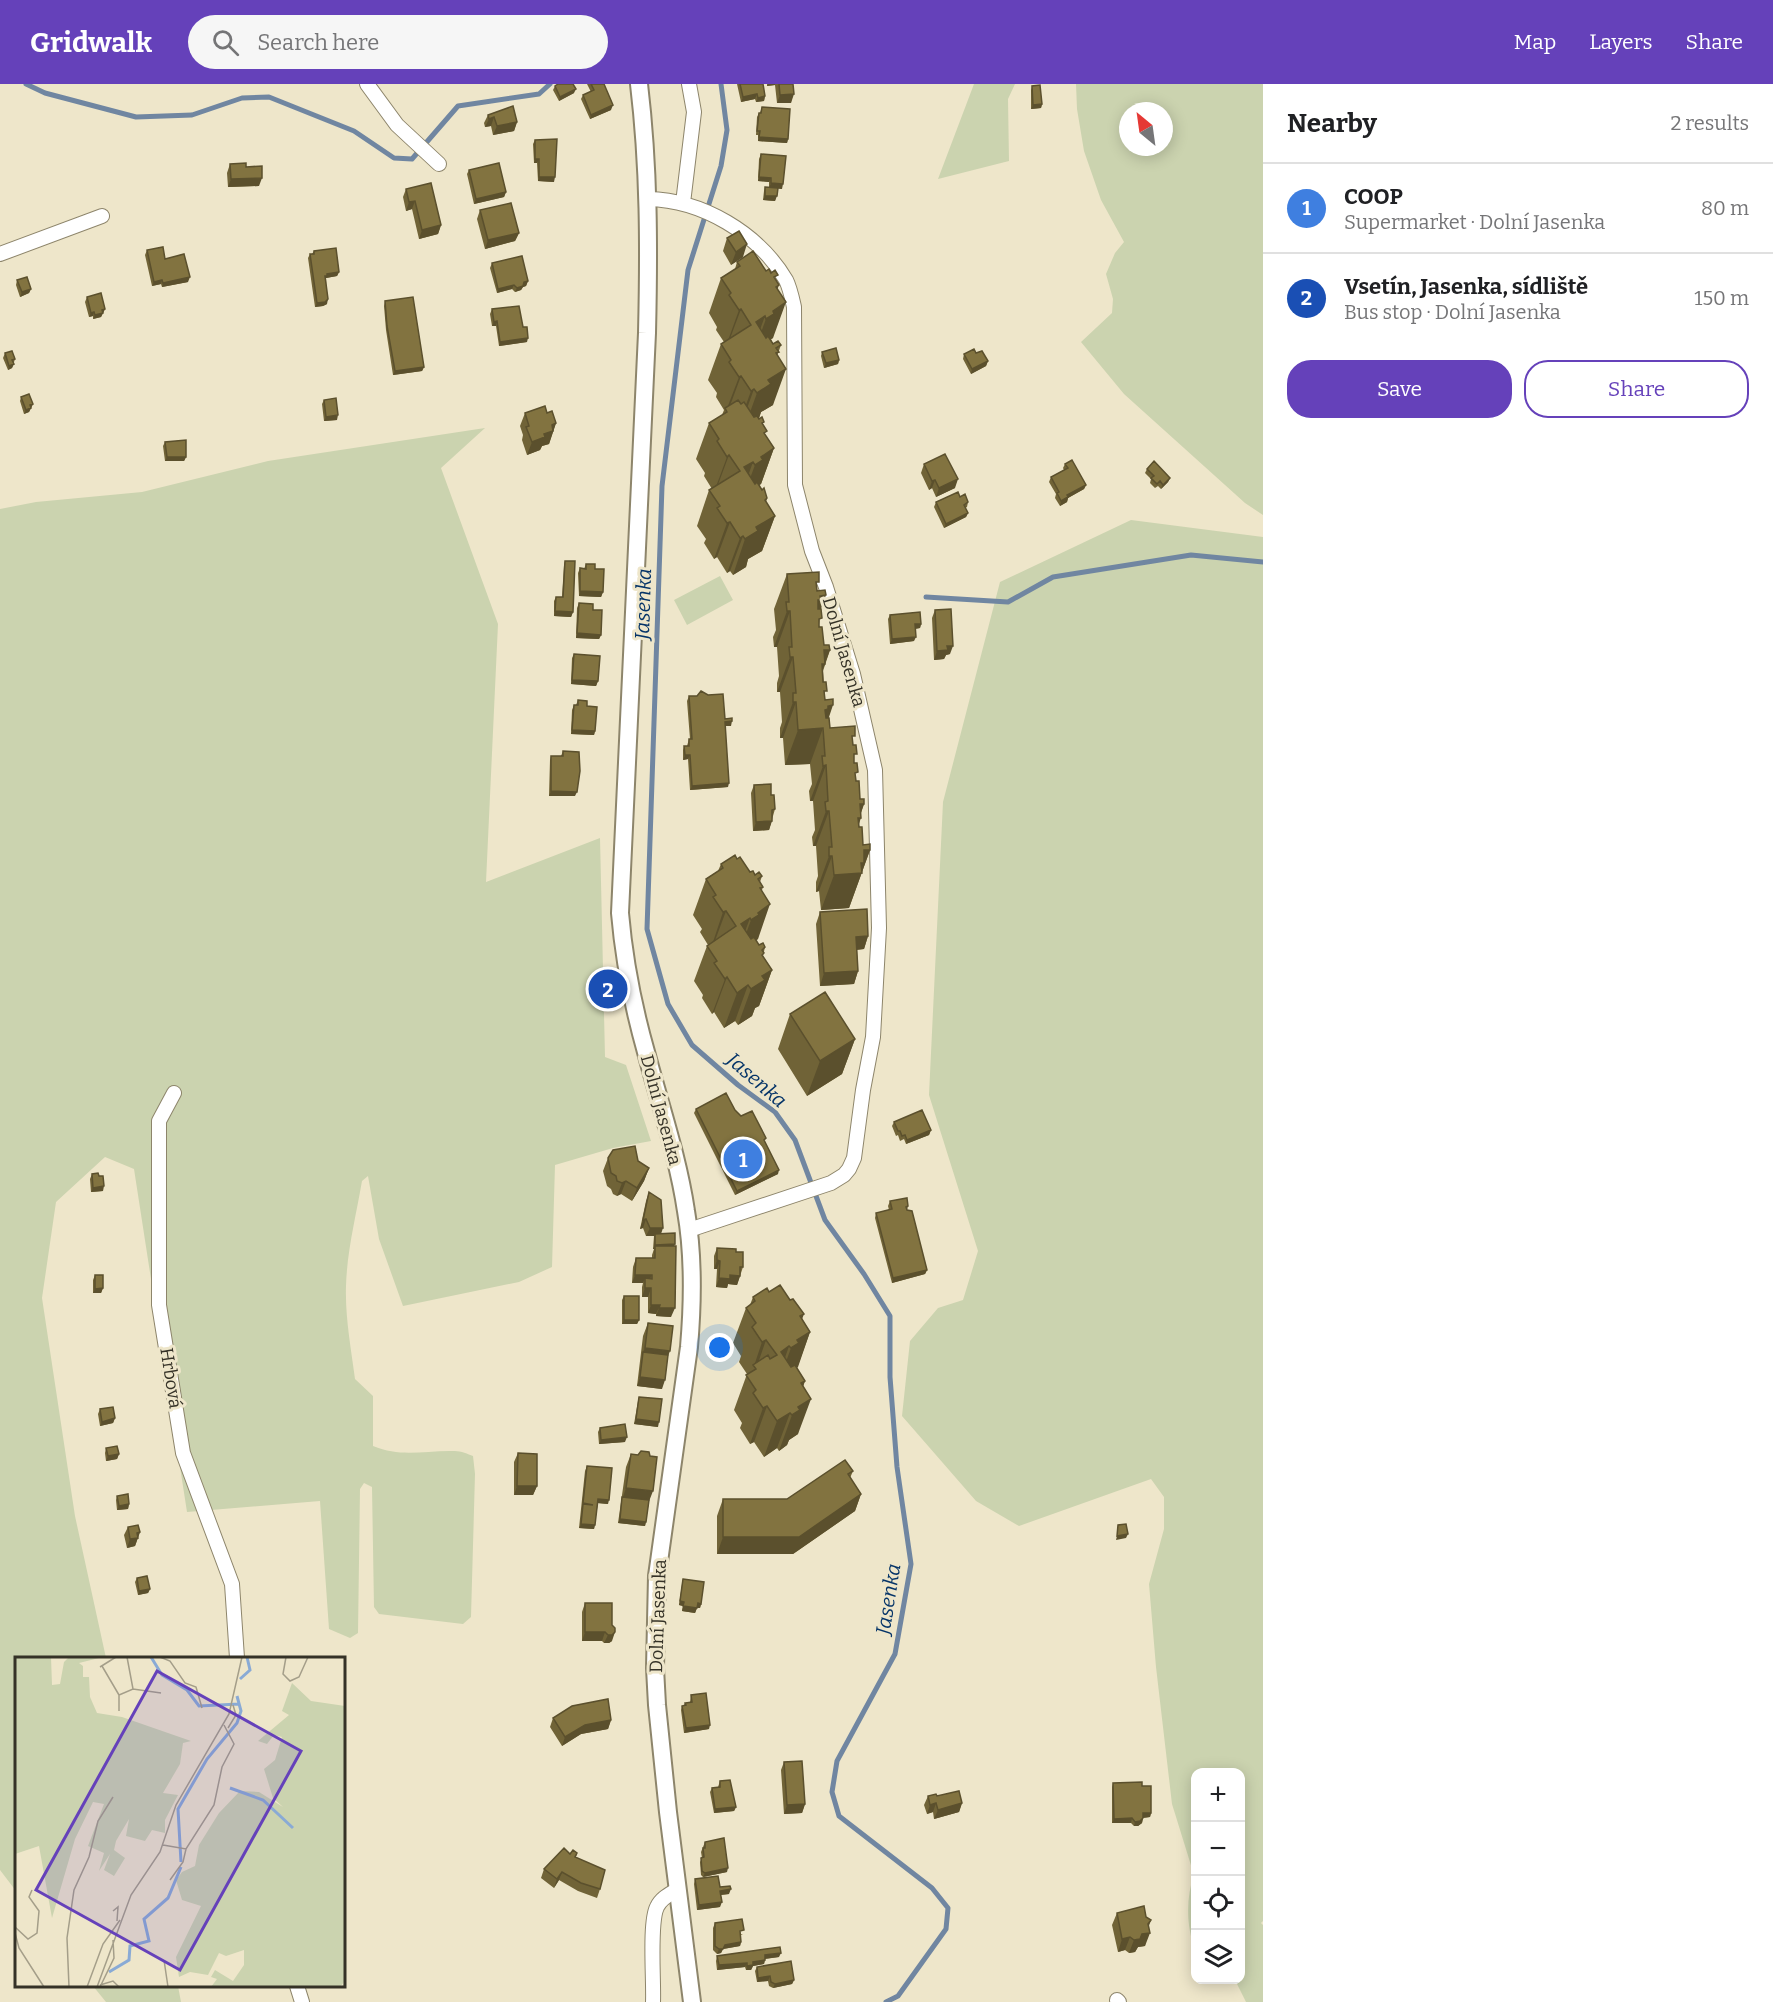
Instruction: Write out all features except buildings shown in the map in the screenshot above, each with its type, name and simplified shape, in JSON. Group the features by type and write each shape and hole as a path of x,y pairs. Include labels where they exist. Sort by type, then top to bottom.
{"street":[{"path":"367,84 397,124 439,165"},
{"name":"Dolní Jasenka","path":"639,84 648,199 647,333 621,887 622,937 631,991 680,1180 689,1230 692,1267 692,1317 662,1538 655,1614 654,1668 692,2002"},
{"path":"683,203 694,112 689,84"},
{"name":"Dolní Jasenka","path":"648,199 683,203 718,217 740,230 771,260 787,282 794,307 795,485 812,551 826,587 853,674 875,770 879,928 873,1037 854,1158 844,1175 831,1183 689,1230"},
{"path":"0,254 102,216"},
{"name":"Hrbová","path":"174,1093 159,1121 159,1305 183,1453 232,1584 237,1657"},
{"path":"653,2002 655,1909 663,1898 678,1889"},
{"path":"297,1987 302,2002"}],"green space":[{"path":"974,84 1015,84 1008,99 1009,161 938,179"},
{"path":"1076,84 1263,84 1263,515 1245,503 1124,394 1081,342 1112,313 1113,299 1106,274 1115,253 1124,242 1101,200 1084,151 1077,109"},
{"path":"485,428 441,468 498,624 486,882 600,838 605,1057 626,1065 651,1141 613,1148 555,1165 552,1267 519,1282 403,1306 379,1239 368,1176 362,1181 348,1260 346,1298 355,1379 373,1396 373,1446 404,1453 462,1452 473,1456 475,1474 471,1617 463,1624 379,1614 374,1607 372,1487 364,1483 360,1489 358,1633 350,1638 329,1629 320,1501 187,1512 134,1169 105,1157 56,1202 42,1298 75,1516 106,1657 15,1657 15,1890 0,1870 0,509 36,502 142,492 268,461"},
{"path":"1131,520 1263,537 1263,1921 1261,1923 1263,1925 1263,2002 1246,2002 1237,1984 1245,1984 1245,1768 1191,1768 1191,1865 1172,1804 1149,1584 1164,1529 1164,1497 1151,1479 1019,1526 976,1501 902,1416 910,1341 938,1308 963,1300 978,1251 929,1095 943,802 1000,582"},
{"path":"720,576 733,600 687,625 674,600"},
{"path":"1191,1884 1191,1936 1189,1921 1188,1902"},
{"path":"94,1987 178,1987 181,2002 106,2002"}],"waterway":[{"path":"26,84 45,93 136,117 192,115 242,98 269,97 354,131 394,158 412,159 458,106 539,94 550,84"},
{"name":"Jasenka","path":"721,84 727,130 721,166 688,270 662,486 647,929 668,1004 692,1045 738,1085 775,1112 795,1140 825,1220 864,1274 890,1316 890,1377 897,1467 911,1564 895,1654 837,1761 832,1792 839,1816 932,1888 948,1908 946,1929 898,1996 886,2002"},
{"path":"926,597 1008,602 1053,577 1191,555 1263,562"}],"place":[{"name":"Vsetín, Jasenka, sídliště","path":"608,989"},
{"name":"COOP","path":"743,1159"}]}
